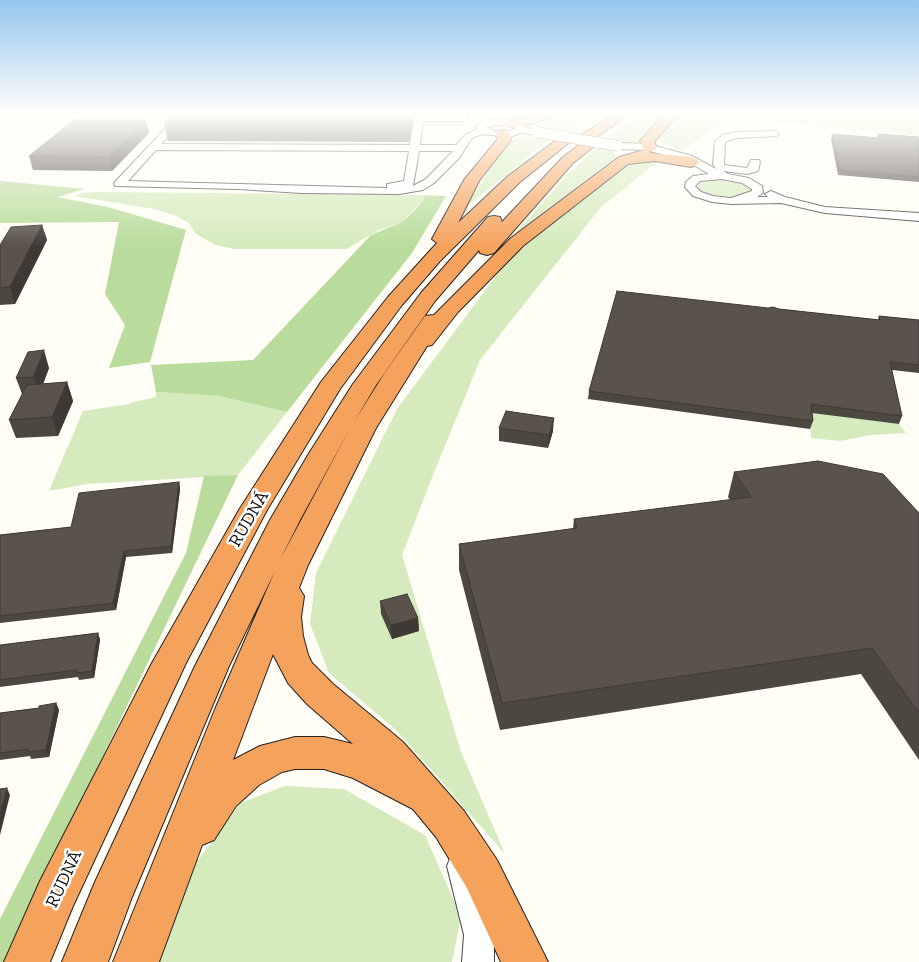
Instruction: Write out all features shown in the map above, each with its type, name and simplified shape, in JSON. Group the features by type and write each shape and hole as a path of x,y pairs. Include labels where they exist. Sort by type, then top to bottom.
{"highway":[{"path":"432,257 472,180 490,158"},
{"name":"RUDNÁ","path":"27,962 55,896 170,663 253,510 329,387 394,301 432,257 514,179 551,158"},
{"name":"RUDNÁ","path":"85,962 110,898 212,666 285,520 321,456 365,384 428,297 487,227 560,158"},
{"path":"136,962 234,707 293,565 363,428 396,374 444,304 490,246 569,158"},
{"path":"396,374 451,308 518,242 615,158"},
{"path":"657,158 697,168"},
{"path":"691,158 697,168"},
{"path":"293,565 285,627 288,646 295,664 310,684 399,763 439,811 482,874 525,962"},
{"path":"162,891 222,794 245,773 274,758 304,752 324,753 347,758 367,766 439,811"}],"street":[{"path":"143,158 119,184 399,191 419,188 430,181 453,158"},
{"path":"382,186 409,184 413,158"},
{"path":"678,158 697,168 707,176 745,180 782,200"},
{"path":"719,158 720,167 733,170 748,171 754,169 755,162"},
{"path":"697,168 690,184 692,191 721,200 782,200 831,211 919,217"},
{"path":"740,200 754,195 759,191 758,188"},
{"path":"439,811 477,922 479,935 478,962"}],"green space":[{"path":"498,158 527,158 465,208"},
{"path":"585,158 615,158 514,234 569,173"},
{"path":"661,159 601,207 480,360 402,555 461,752 505,854 396,730 329,673 310,624 316,573 397,409 507,261 627,163"},
{"path":"709,178 736,179 753,188 752,192 736,197 709,194 700,190 698,185"},
{"path":"0,181 84,189 57,197 108,207 186,230 150,362 109,368 125,325 105,294 119,222 0,223"},
{"path":"81,193 417,195 423,196 424,199 402,222 379,230 346,249 235,249 216,245 196,234 188,222 174,215 154,209 74,196"},
{"path":"417,195 446,196 412,253 287,412 219,396 156,392 151,365 253,360 371,235 402,222 414,211 424,199 423,196"},
{"path":"156,392 219,396 287,412 238,475 87,484 49,491 83,411 129,404 156,397"},
{"path":"809,412 899,424 906,433 871,435 840,441 811,438"},
{"path":"238,475 4,962 0,962 0,919 186,553 204,476"},
{"path":"284,786 344,789 425,835 461,917 452,962 159,962 193,867 241,803"}],"building":[{"path":"837,158 919,158 919,177 840,170"},
{"path":"42,225 10,287 0,288 0,245 11,227"},
{"path":"617,291 880,320 879,316 919,320 919,365 890,362 902,416 811,404 813,421 589,391"},
{"path":"44,350 33,377 16,378 28,352"},
{"path":"67,382 52,417 9,420 27,385"},
{"path":"506,411 554,418 549,435 499,428"},
{"path":"818,461 883,474 919,513 919,713 872,648 502,703 459,544 577,528 574,519 751,497 734,472"},
{"path":"179,482 171,546 124,551 113,603 0,616 0,535 71,527 79,493"},
{"path":"407,594 418,618 391,625 380,601"},
{"path":"98,633 92,671 76,673 77,670 0,680 0,645"},
{"path":"56,703 46,750 28,752 29,749 0,753 0,713 39,708 39,706"},
{"path":"7,788 0,814 0,789"}]}
